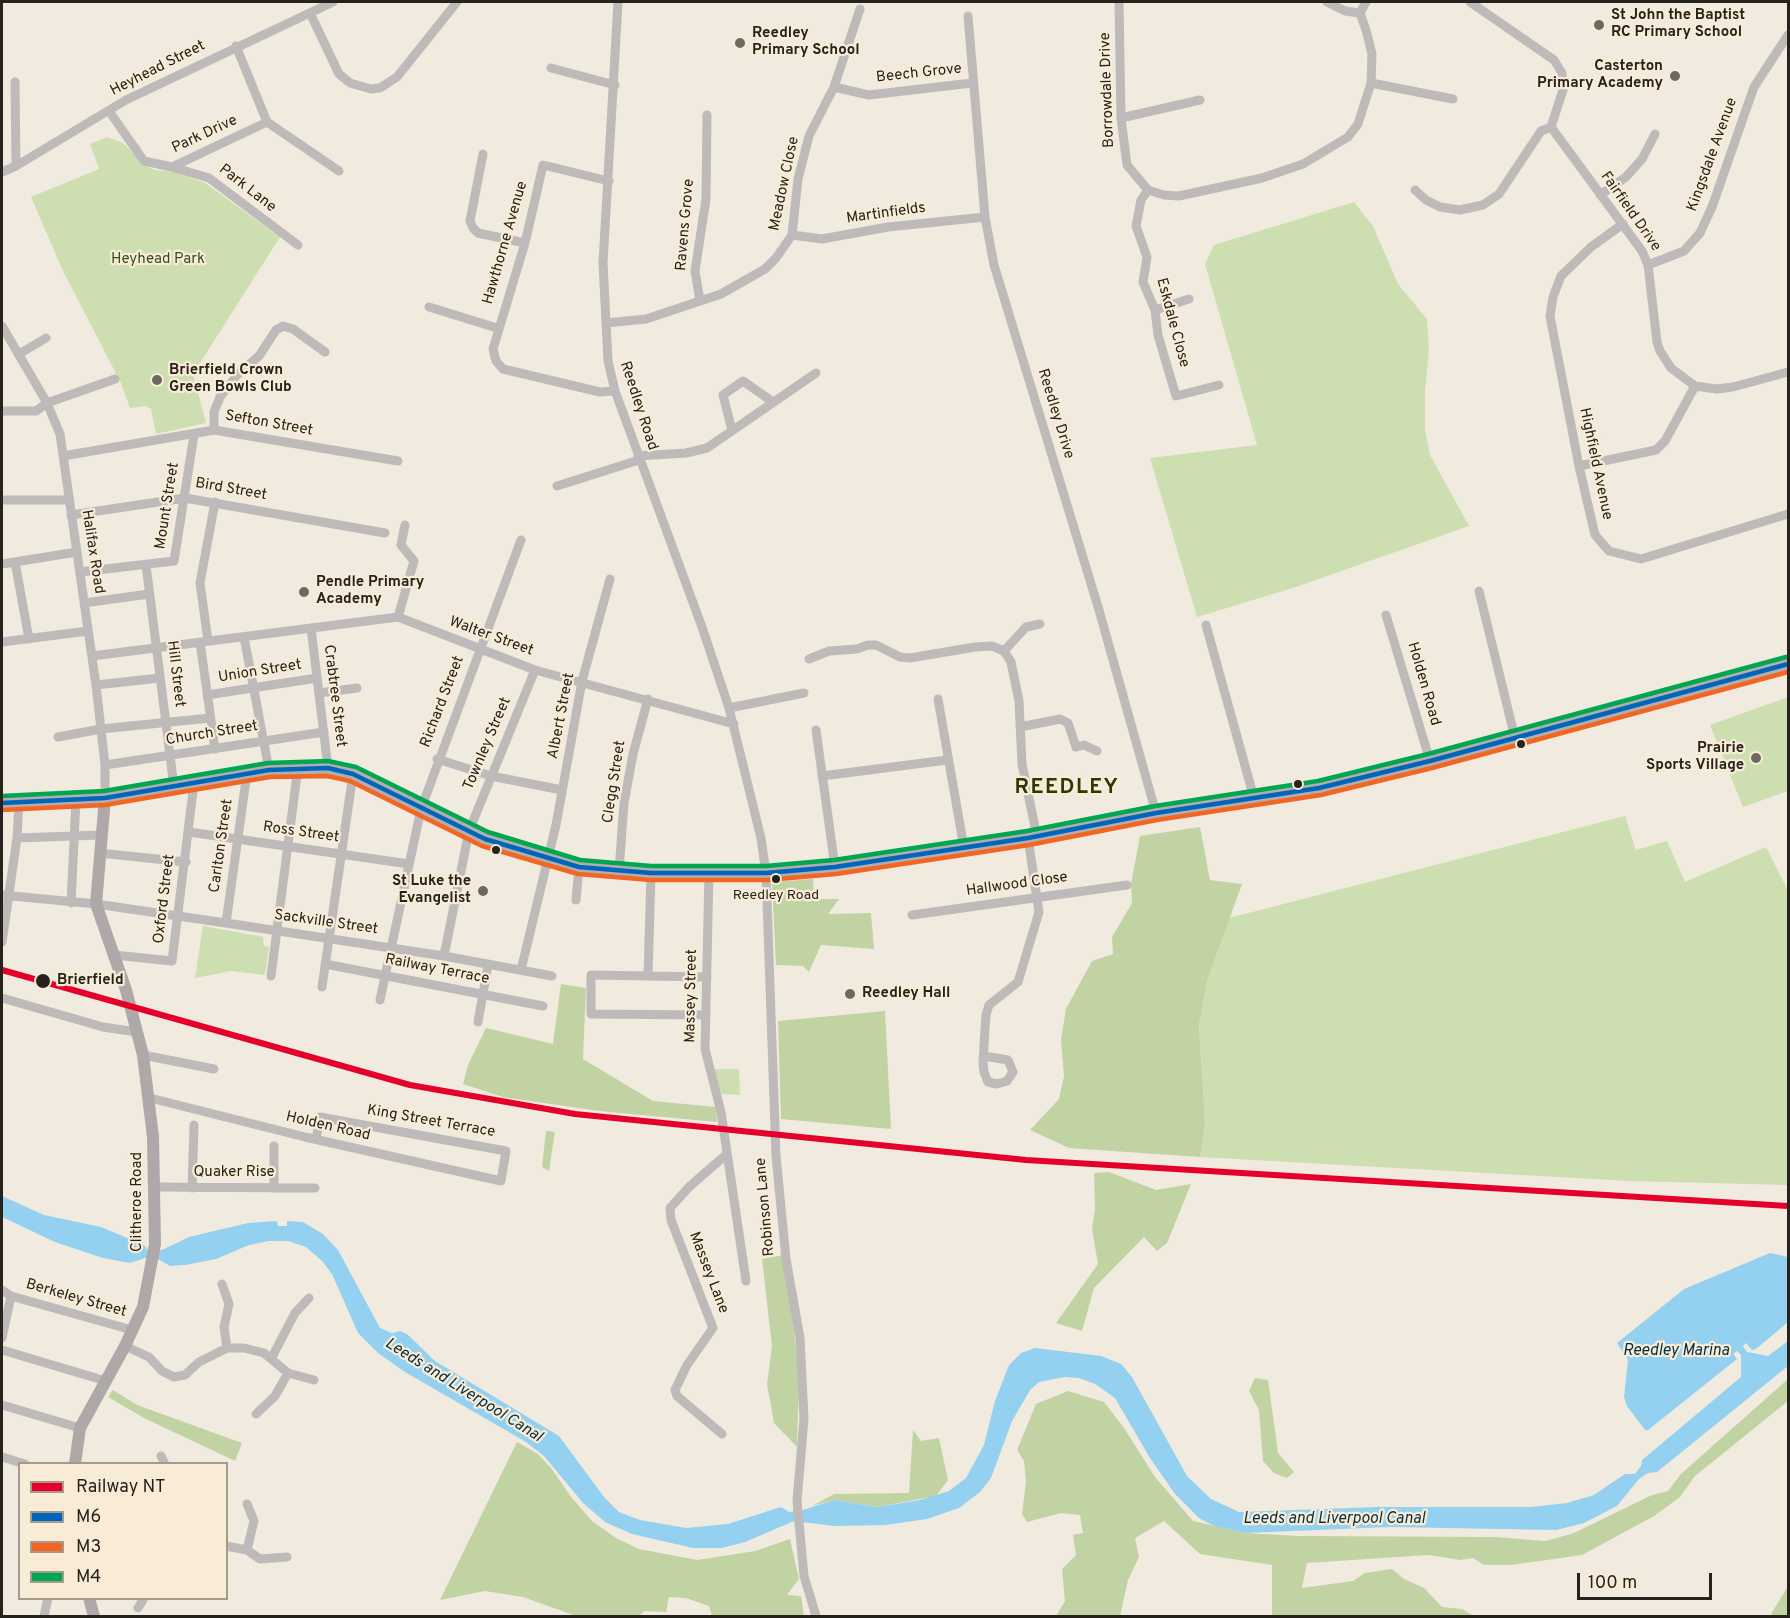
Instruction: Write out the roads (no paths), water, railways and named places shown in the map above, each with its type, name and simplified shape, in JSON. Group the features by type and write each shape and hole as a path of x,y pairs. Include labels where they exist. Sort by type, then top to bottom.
{"highway":[{"path":"2,803 105,798 269,770 298,767 328,768 353,774 485,839 579,867 619,872 766,873 835,867 964,848 1156,813 1319,788 1430,762 1788,664"}],"main road":[{"path":"96,904 105,798"},
{"name":"Clitheroe Road","path":"75,1462 80,1428 125,1346 147,1293 154,1244 150,1098 143,1055 114,955 96,904"},
{"path":"89,1600 94,1617"}],"street":[{"name":"Heyhead Street","path":"2,172 109,111 236,46 333,2"},
{"path":"310,13 339,74 350,83 371,89 380,88 397,77 458,2"},
{"name":"Reedley Road","path":"618,2 603,263 608,361 615,391 702,627 734,724 761,838 766,873"},
{"name":"Borrowdale Drive","path":"1119,2 1121,118 1127,165 1148,190"},
{"path":"1327,2 1345,11 1360,14"},
{"path":"1148,190 1164,195 1179,196 1262,178 1303,164 1348,137 1358,124 1371,83 1372,54 1360,14 1366,2"},
{"path":"1415,190 1426,200 1440,207 1460,210 1483,205 1499,194 1541,131 1551,127 1563,90 1562,74 1554,60 1470,2"},
{"name":"Meadow Close","path":"606,323 646,319 721,294 765,269 792,235 798,179 809,136 834,87 860,9"},
{"name":"Reedley Drive","path":"968,16 985,217 994,265 1095,599 1156,813"},
{"name":"Kingsdale Avenue","path":"1648,265 1684,251 1700,233 1712,207 1754,87 1788,35"},
{"path":"236,46 267,122 339,171"},
{"path":"551,68 615,85"},
{"path":"15,82 16,166"},
{"name":"Beech Grove","path":"834,87 868,95 972,83"},
{"path":"1371,83 1453,99"},
{"path":"1121,118 1200,100"},
{"name":"Park Drive","path":"109,111 144,161 172,167 267,122"},
{"name":"Ravens Grove","path":"700,301 695,271 706,199 707,115"},
{"name":"Fairfield Drive","path":"1551,127 1623,225 1648,265 1660,351 1671,368 1695,386"},
{"path":"1600,195 1626,177 1642,159 1655,134"},
{"path":"483,154 470,221 473,228 478,233 525,243"},
{"name":"Hawthorne Avenue","path":"609,181 543,165 525,243 497,328 493,349 496,361 502,369 600,392 615,391"},
{"name":"Park Lane","path":"172,167 209,178 298,245"},
{"name":"Eskdale Close","path":"1148,190 1141,200 1136,226 1147,257 1143,282 1155,310 1158,335 1176,396 1219,384"},
{"name":"Martinfields","path":"792,235 822,239 888,227 985,217"},
{"name":"Highfield Avenue","path":"1623,225 1575,262 1562,276 1553,297 1550,315 1579,466 1595,535 1609,551 1641,559 1788,514"},
{"path":"1155,310 1189,298"},
{"path":"429,307 497,328"},
{"name":"Halifax Road","path":"2,326 47,403 58,428 96,685 105,765 105,798"},
{"path":"214,430 214,412 220,397 237,375 259,356 276,330 283,326 293,329 325,352"},
{"path":"19,354 46,338"},
{"path":"1579,466 1656,450 1665,441 1695,386 1733,387 1788,372"},
{"path":"557,486 639,458 686,453 707,448 816,373"},
{"path":"2,411 36,411 47,403 115,379"},
{"path":"732,430 723,395 743,381 773,402"},
{"name":"Sefton Street","path":"63,456 214,430 398,461"},
{"name":"Mount Street","path":"80,572 174,561 194,435"},
{"name":"Bird Street","path":"71,515 185,498 385,533"},
{"path":"2,500 68,500"},
{"path":"215,502 200,583 207,695 215,749"},
{"path":"398,617 414,561 401,545 405,525"},
{"name":"Richard Street","path":"380,1000 421,809 437,759 521,540"},
{"path":"2,564 77,552"},
{"path":"15,562 28,639"},
{"name":"Hill Street","path":"146,565 174,787"},
{"name":"Albert Street","path":"521,970 548,859 582,681 610,579"},
{"path":"1479,591 1515,738"},
{"path":"84,603 150,594"},
{"name":"Holden Road","path":"1386,615 1430,762"},
{"name":"Walter Street","path":"92,656 398,617 535,670 734,724"},
{"path":"1004,651 1026,627 1040,624"},
{"path":"1206,625 1254,798"},
{"name":"Crabtree Street","path":"310,628 328,768"},
{"path":"2,642 88,631"},
{"path":"244,637 269,770"},
{"path":"809,659 829,651 876,645 900,657 910,658 992,646 1004,651 1011,662 1019,701 1023,764 1033,837 1039,912 1018,982 989,1005 984,1056"},
{"name":"Townley Street","path":"444,956 469,831 535,670"},
{"path":"96,685 160,678"},
{"name":"Union Street","path":"207,695 317,678"},
{"path":"319,693 357,688"},
{"path":"729,708 804,693"},
{"name":"Clegg Street","path":"619,872 624,803 633,754 648,699"},
{"path":"938,699 964,848"},
{"path":"58,737 101,729 210,718"},
{"path":"1020,727 1060,719 1068,723 1076,747 1084,745 1097,751"},
{"path":"816,730 835,867"},
{"name":"Church Street","path":"105,765 324,732"},
{"path":"437,759 491,776 562,790"},
{"path":"822,776 947,760"},
{"path":"271,976 298,767"},
{"name":"Carlton Street","path":"226,923 247,773"},
{"path":"322,987 353,774"},
{"name":"Oxford Street","path":"114,955 172,961 180,917 194,783"},
{"path":"71,903 76,800"},
{"path":"2,942 5,895 18,838 19,802"},
{"name":"Ross Street","path":"189,832 409,864"},
{"path":"18,838 76,834 101,835"},
{"path":"99,853 186,862"},
{"path":"576,900 579,867"},
{"path":"648,976 651,873"},
{"name":"Massey Street","path":"710,873 706,1060 722,1112 746,1281"},
{"name":"Robinson Lane","path":"766,873 776,1156 786,1259 800,1338 804,1419 796,1501 804,1576 816,1617"},
{"name":"Hallwood Close","path":"912,915 1127,885"},
{"name":"Sackville Street","path":"5,895 96,904 226,923 444,956 552,976"},
{"name":"Railway Terrace","path":"325,964 543,1005"},
{"path":"478,1022 488,965"},
{"path":"706,1015 591,1014 591,975 707,977"},
{"path":"2,998 103,1027 137,1032"},
{"path":"143,1055 214,1069"},
{"name":"Holden Road","path":"150,1098 316,1140 501,1181"},
{"name":"King Street Terrace","path":"316,1140 320,1117 507,1150 501,1181"},
{"path":"192,1188 194,1125"},
{"path":"274,1146 274,1188"},
{"name":"Massey Lane","path":"722,1434 677,1396 675,1389 687,1365 713,1328 671,1220 670,1208 727,1152"},
{"name":"Quaker Rise","path":"154,1187 315,1188"},
{"path":"222,1284 229,1304 224,1326 227,1347"},
{"name":"Berkeley Street","path":"2,1290 11,1296 132,1330"},
{"path":"2,1338 11,1296"},
{"path":"271,1359 295,1313 309,1298"},
{"path":"125,1346 149,1357 162,1371 174,1377 185,1374 199,1362 227,1347 264,1353 288,1373 314,1380"},
{"path":"2,1350 106,1381"},
{"path":"256,1413 274,1395 288,1373"},
{"path":"2,1405 80,1428"},
{"path":"2,1457 18,1462"},
{"path":"247,1504 254,1521 247,1550"},
{"path":"228,1546 247,1550 260,1558 287,1557"},
{"path":"44,1617 48,1600"},
{"path":"138,1608 143,1600"}],"water":[{"path":"2,1196 44,1215 101,1227 144,1245 147,1249 162,1250 189,1237 248,1223 277,1221 278,1226 287,1226 287,1221 303,1222 323,1234 338,1250 380,1328 392,1333 400,1331 407,1334 435,1361 559,1436 604,1497 619,1512 640,1520 686,1528 728,1524 781,1507 789,1512 834,1500 877,1507 920,1500 949,1491 966,1478 984,1445 995,1401 1009,1365 1021,1353 1035,1348 1101,1356 1121,1364 1132,1377 1187,1476 1211,1499 1239,1512 1377,1507 1531,1507 1567,1503 1594,1495 1625,1474 1635,1474 1642,1460 1741,1377 1741,1355 1737,1351 1733,1354 1737,1359 1648,1430 1645,1430 1627,1406 1624,1397 1628,1360 1617,1343 1684,1289 1770,1253 1788,1257 1788,1322 1756,1349 1752,1350 1746,1343 1743,1346 1747,1352 1768,1356 1788,1341 1788,1366 1657,1472 1648,1473 1639,1479 1617,1506 1584,1523 1556,1530 1389,1527 1245,1533 1214,1526 1199,1518 1175,1494 1150,1458 1115,1398 1095,1384 1079,1378 1065,1377 1039,1382 1030,1390 1012,1421 991,1478 980,1492 959,1508 927,1519 885,1525 834,1526 794,1521 745,1542 722,1548 693,1548 632,1534 605,1522 583,1503 544,1456 526,1442 405,1372 378,1353 358,1333 332,1274 322,1261 306,1247 288,1241 269,1241 249,1245 216,1259 185,1265 170,1266 160,1260 145,1258 130,1263 103,1258 55,1242 2,1217"}],"rail line":[{"name":"NT","path":"2,970 410,1085 575,1114 1026,1160 1788,1206"}],"place":[{"name":"St John the Baptist RC Primary School","path":"1599,25"},
{"name":"Reedley Primary School","path":"740,43"},
{"name":"Casterton Primary Academy","path":"1675,76"},
{"name":"Brierfield Crown Green Bowls Club","path":"157,380"},
{"name":"Pendle Primary Academy","path":"304,592"},
{"name":"Prairie Sports Village","path":"1756,758"},
{"name":"Reedley Road","path":"776,879"},
{"name":"St Luke the Evangelist","path":"483,891"},
{"name":"Brierfield","path":"43,981"},
{"name":"Reedley Hall","path":"850,994"}],"district":[{"name":"REEDLEY","path":"1067,789"}],"park label":[{"name":"Heyhead Park","path":"158,260"}],"water label":[{"name":"Reedley Marina","path":"1676,1352"},
{"name":"Leeds and Liverpool Canal","path":"463,1391"},
{"name":"Leeds and Liverpool Canal","path":"1334,1520"}]}
